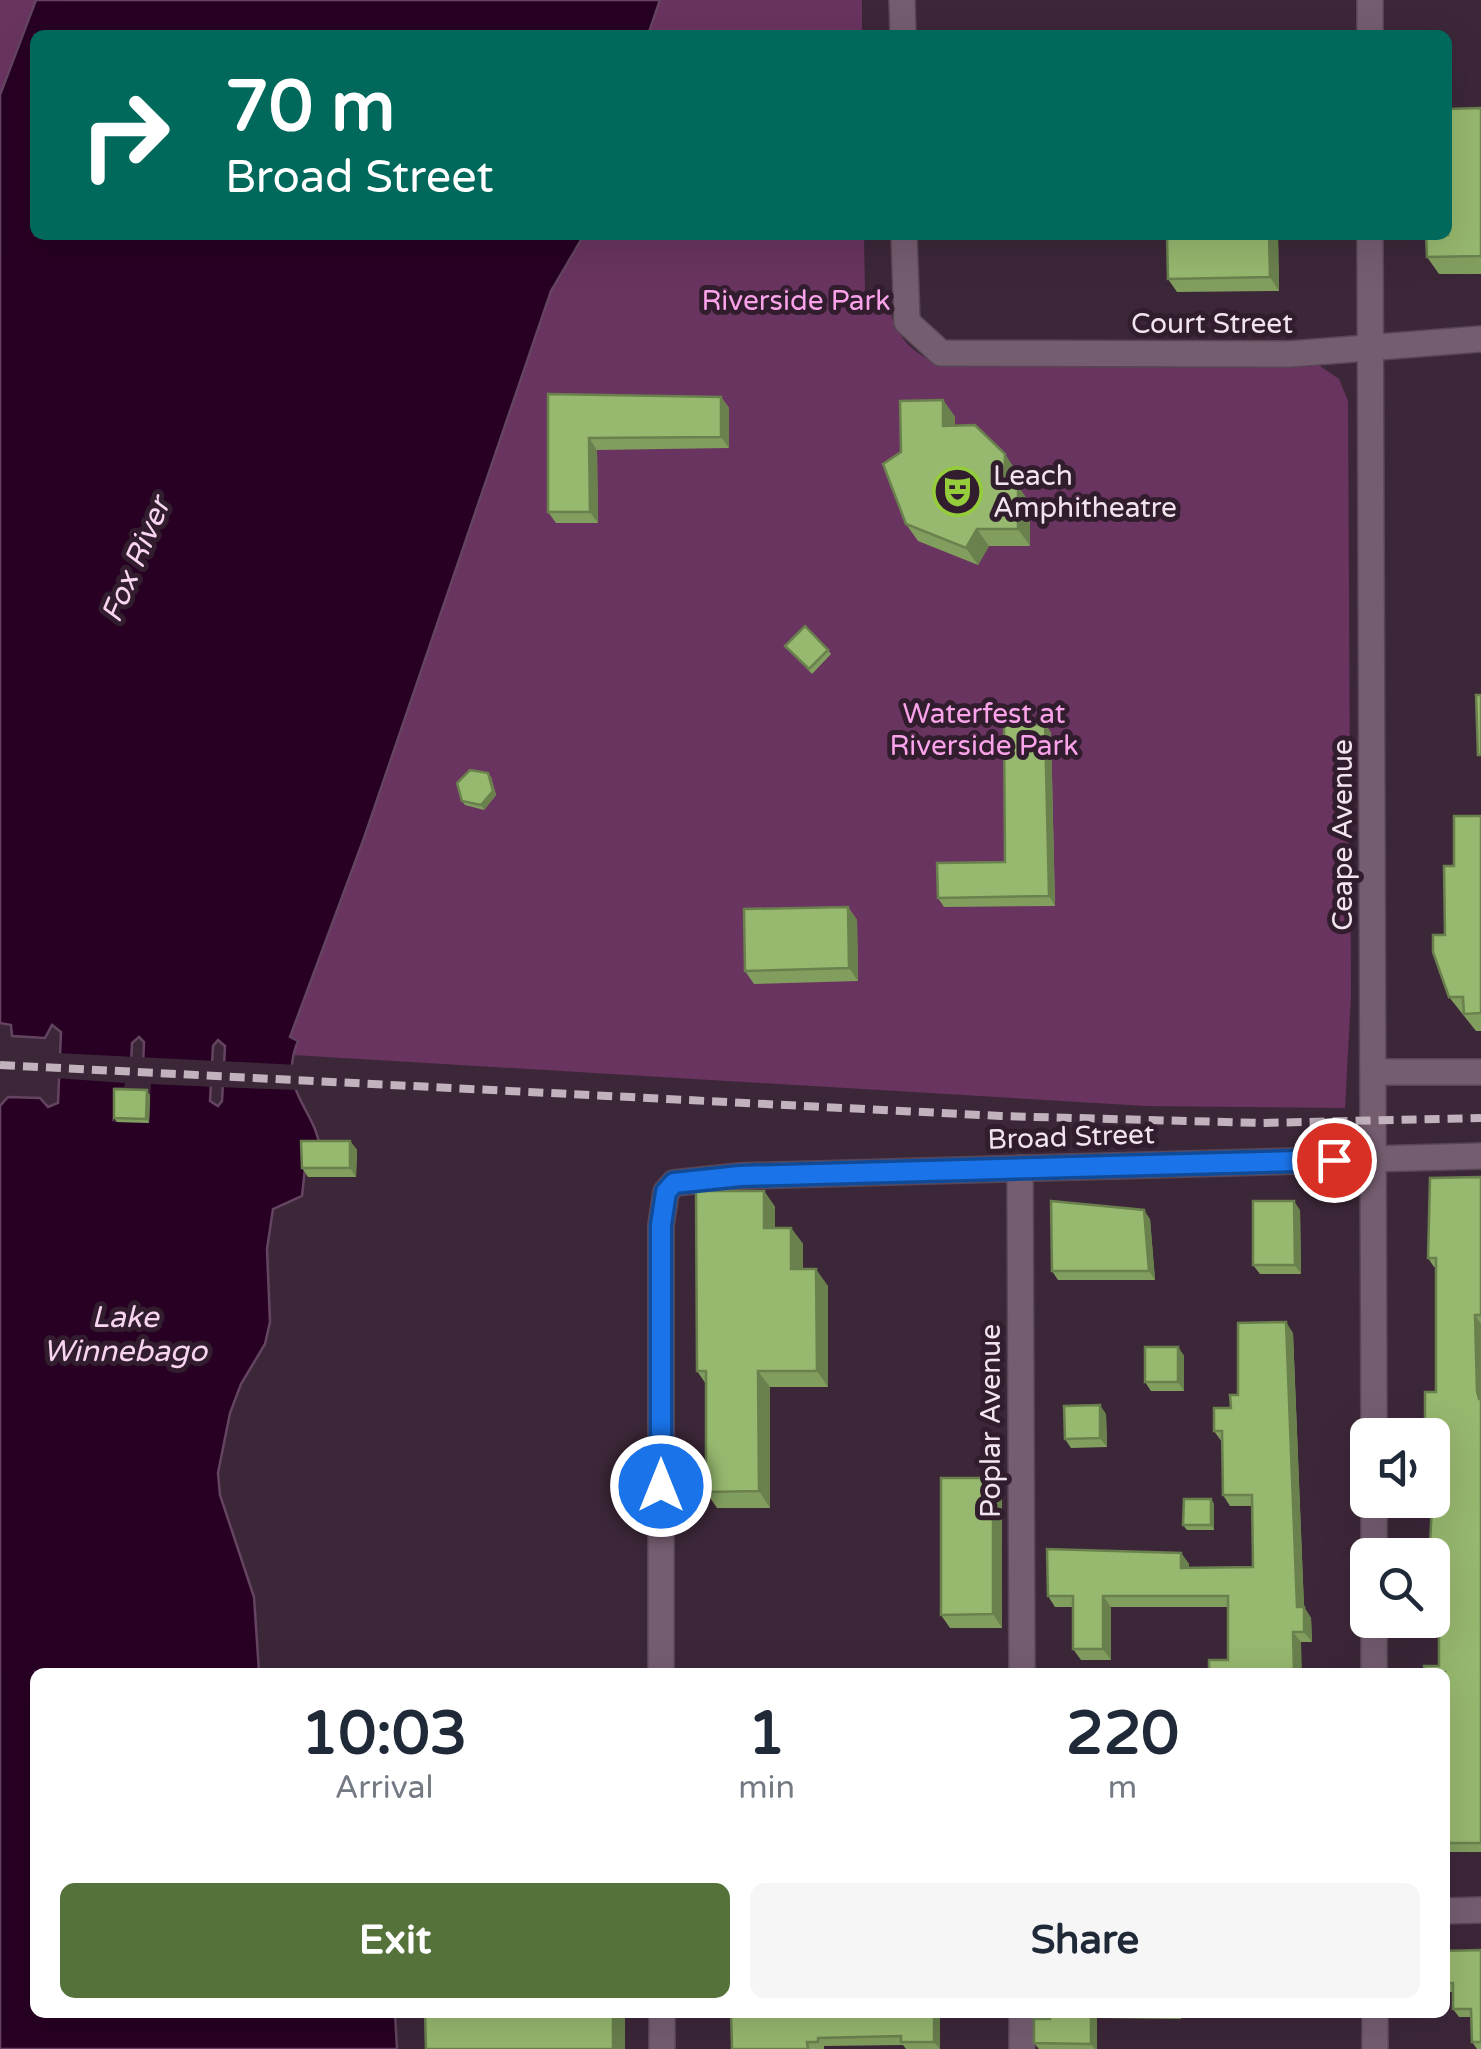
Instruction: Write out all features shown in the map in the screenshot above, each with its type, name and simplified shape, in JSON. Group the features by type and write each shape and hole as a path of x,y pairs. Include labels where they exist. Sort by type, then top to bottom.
{"street":[{"path":"902,0 903,30"},
{"path":"1370,0 1370,30"},
{"name":"Court Street","path":"904,240 908,322 941,353 1290,354 1481,338"},
{"name":"Ceape Avenue","path":"1370,240 1374,1418"},
{"path":"1374,1072 1481,1072"},
{"name":"Broad Street","path":"661,1668 661,1225 666,1192 686,1180 722,1177 1481,1156"},
{"name":"Poplar Avenue","path":"1020,1168 1022,1668"},
{"path":"1374,1638 1374,1668"},
{"path":"1450,1910 1481,1910"},
{"path":"662,2018 662,2049"},
{"path":"1022,2018 1022,2049"},
{"path":"1375,2018 1375,2049"}],"green space":[{"path":"0,0 36,0 0,95"},
{"path":"660,0 862,0 862,30 650,30"},
{"name":"Waterfest at Riverside Park","path":"581,240 864,240 865,292 887,293 892,317 910,347 943,365 1317,364 1339,379 1348,401 1351,995 1345,1108 1146,1106 293,1055 298,1041 290,1038 364,838 551,291"}],"water":[{"path":"36,0 660,0 650,30 30,30 30,240 581,240 551,291 364,838 290,1037 298,1041 292,1073 295,1087 320,1149 307,1150 302,1196 273,1209 267,1249 270,1322 265,1344 241,1384 230,1413 218,1473 220,1495 254,1597 259,1668 30,1668 30,2018 395,2018 397,2049 0,2049 0,1106 8,1097 40,1098 48,1107 58,1103 61,1032 52,1025 45,1038 12,1036 11,1025 0,1023 0,95","holes":["139,1037 144,1042 142,1089 113,1121 130,1088 132,1043","218,1040 225,1046 222,1101 218,1106 210,1101 213,1046"]}],"pier":[{"path":"56,1053 136,1057 134,1092 138,1092 138,1057 216,1061 215,1087 151,1084 149,1123 113,1122 114,1087 124,1087 125,1083 55,1078"},
{"path":"219,1061 298,1065 297,1090 217,1087"}],"building":[{"path":"1481,108 1481,256 1427,257 1426,240 1452,240 1452,109"},
{"path":"1167,240 1269,240 1270,277 1168,279"},
{"path":"548,394 721,397 721,437 589,438 590,512 548,512"},
{"name":"Leach Amphitheatre","path":"943,400 943,426 975,425 1005,454 1004,486 1018,486 1018,529 977,529 966,548 906,524 883,464 901,452 900,401"},
{"path":"805,626 828,650 809,669 785,646"},
{"path":"1476,695 1481,695 1481,755 1478,755"},
{"path":"1045,724 1049,896 938,898 937,863 1005,862 1004,725"},
{"path":"470,770 488,773 493,791 481,805 462,801 457,783"},
{"path":"1454,816 1481,816 1481,1013 1464,1014 1463,997 1449,997 1433,952 1433,935 1445,935 1444,866 1454,866"},
{"path":"848,907 849,968 745,971 744,909"},
{"path":"114,1089 147,1090 146,1119 114,1118"},
{"path":"301,1141 350,1141 350,1168 302,1168"},
{"path":"1481,1177 1481,1315 1475,1315 1477,1391 1481,1399 1481,1843 1450,1843 1450,1668 1424,1666 1439,1666 1439,1638 1450,1638 1450,1538 1430,1538 1431,1518 1450,1518 1450,1418 1425,1418 1425,1392 1436,1392 1436,1258 1428,1258 1430,1178"},
{"path":"696,1191 764,1191 764,1228 791,1228 791,1269 816,1269 817,1371 758,1371 759,1491 706,1492 706,1371 697,1371"},
{"path":"1051,1201 1144,1210 1149,1271 1052,1271"},
{"path":"1253,1201 1294,1201 1295,1265 1253,1265"},
{"path":"1286,1322 1297,1607 1304,1607 1304,1632 1293,1632 1294,1668 1209,1668 1209,1660 1228,1660 1228,1596 1103,1596 1103,1649 1073,1649 1073,1596 1048,1596 1047,1549 1181,1553 1181,1568 1253,1567 1252,1495 1223,1495 1222,1431 1214,1431 1214,1408 1231,1408 1230,1395 1238,1395 1238,1323"},
{"path":"1145,1347 1178,1347 1178,1382 1145,1382"},
{"path":"1100,1405 1100,1438 1065,1439 1064,1406"},
{"path":"941,1478 993,1478 993,1614 941,1615"},
{"path":"1184,1499 1211,1499 1211,1525 1183,1525"},
{"path":"1481,1950 1481,2042 1472,2042 1471,2009 1453,2009 1450,1951"},
{"path":"425,2018 613,2018 613,2049 426,2049"},
{"path":"731,2018 934,2018 934,2042 901,2042 901,2036 818,2038 818,2042 807,2042 808,2049 732,2049"},
{"path":"1091,2018 1091,2044 1034,2043 1034,2019"}],"railway":[{"path":"0,1065 1001,1116 1261,1123 1481,1118"}],"place":[{"name":"Leach Amphitheatre","path":"958,492"}],"route":[{"path":"661,1486 661,1225 666,1192 674,1183 740,1176 1334,1160"}],"park label":[{"name":"Riverside Park","path":"796,301"}],"water label":[{"name":"Fox River","path":"136,560"},
{"name":"Lake Winnebago","path":"125,1334"}]}
